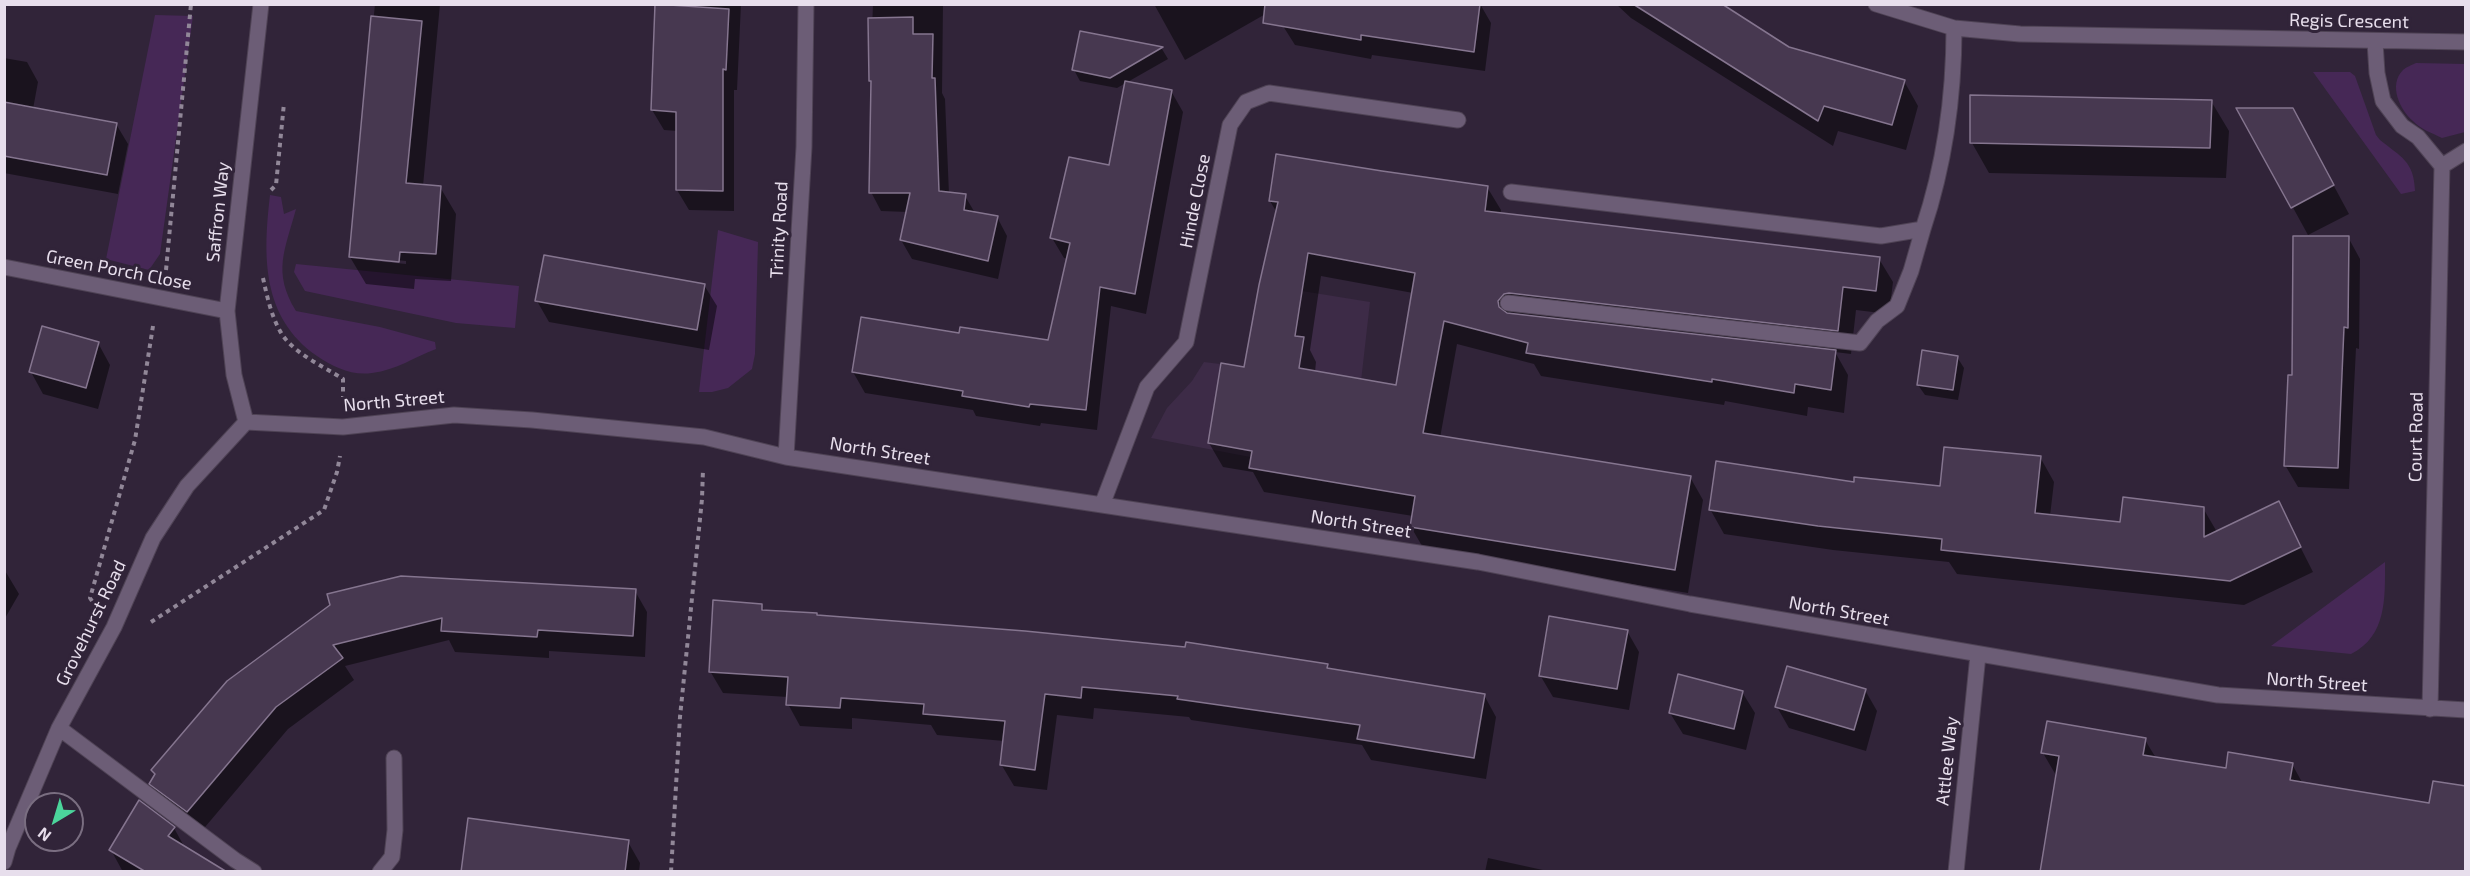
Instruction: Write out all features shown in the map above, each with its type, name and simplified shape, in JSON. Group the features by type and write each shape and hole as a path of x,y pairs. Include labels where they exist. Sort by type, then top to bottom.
{"street":[{"name":"Saffron Way","path":"246,422 234,375 227,311 261,4"},
{"name":"Trinity Road","path":"786,457 804,147 806,4"},
{"name":"Regis Crescent","path":"1876,4 1954,28 2020,34 2466,42"},
{"path":"1508,303 1860,343 1877,321 1897,306 1911,271 1939,177 1949,125 1954,72 1954,28"},
{"path":"2375,42 2377,73 2384,101 2402,126 2418,137 2442,166 2466,151"},
{"name":"Hinde Close","path":"1102,505 1147,387 1186,342 1230,125 1246,102 1269,93 1458,120"},
{"name":"Court Road","path":"2430,709 2442,166"},
{"path":"1511,192 1881,236 1923,229"},
{"name":"Green Porch Close","path":"4,267 227,311"},
{"name":"North Street","path":"246,422 343,427 454,415 532,420 704,437 786,457 1478,562 1690,604 2218,695 2466,710"},
{"name":"Grovehurst Road","path":"4,862 59,728 114,627 153,538 187,486 246,422"},
{"name":"Attlee Way","path":"1956,872 1978,655"},
{"path":"59,728 254,872"},
{"path":"380,872 392,857 395,830 394,758"}],"path":[{"path":"264,196 276,185 284,94"},
{"path":"262,268 268,302 280,333 299,351 343,379"},
{"path":"671,872 680,717 702,499 704,437"},
{"path":"114,627 133,634 324,510 337,472"}],"shaded area":[{"path":"155,15 193,16 160,254 149,270 106,259"},
{"path":"2416,63 2465,64 2465,132 2442,138 2426,131 2408,116 2400,104 2396,83 2403,70"},
{"path":"2313,72 2350,72 2355,76 2376,135 2409,166 2415,191 2401,194"},
{"path":"270,195 281,197 284,214 296,209 285,249 283,272 284,284 296,311 380,327 435,342 436,349 389,369 365,374 343,370 330,364 299,340 285,323 270,283 267,240"},
{"path":"718,230 758,242 755,354 752,369 728,388 699,392"},
{"path":"296,264 519,286 515,328 456,323 305,291 294,272"},
{"path":"1259,284 1370,302 1359,399 1427,410 1415,496 1249,468 1250,457 1151,438 1167,408 1192,381 1204,362 1244,367"},
{"path":"2385,562 2382,615 2372,637 2363,646 2351,654 2271,646"}],"building":[{"path":"655,4 729,9 726,70 723,69 723,191 676,190 676,112 651,110"},
{"path":"1265,4 1480,4 1474,52 1361,35 1361,40 1263,23"},
{"path":"1633,4 1722,4 1789,47 1905,80 1892,125 1824,106 1818,121"},
{"path":"371,16 422,21 406,183 441,186 436,254 400,252 399,262 349,257"},
{"path":"913,17 913,34 933,34 932,78 935,78 939,191 966,194 964,210 998,216 988,261 900,240 910,193 869,193 871,81 869,81 868,18"},
{"path":"1080,31 1163,47 1110,78 1072,70"},
{"path":"1125,81 1172,90 1135,294 1100,287 1086,410 1030,404 1029,407 962,396 963,391 852,372 861,317 959,333 960,327 1048,340 1070,243 1050,238 1069,157 1109,165"},
{"path":"1970,95 2212,100 2210,148 1970,143"},
{"path":"4,102 117,123 107,175 4,156"},
{"path":"2236,108 2293,108 2334,185 2291,208"},
{"path":"1276,154 1488,186 1485,211 1880,257 1876,291 1843,287 1838,331 1509,293 1504,294 1498,301 1499,307 1507,313 1836,350 1831,390 1795,384 1794,393 1526,353 1528,343 1444,321 1423,433 1691,476 1675,570 1410,527 1415,496 1249,468 1252,451 1208,443 1221,363 1244,367 1259,285 1278,202 1269,201","holes":["1308,253 1415,273 1396,385 1299,368 1304,337 1295,336"]},
{"path":"2293,236 2349,236 2348,328 2344,327 2338,468 2284,466 2288,375 2292,375"},
{"path":"544,255 705,284 697,330 535,301"},
{"path":"42,326 99,342 86,388 29,372"},
{"path":"1922,350 1958,356 1953,390 1917,385"},
{"path":"1944,447 2041,456 2035,513 2120,522 2123,497 2204,507 2204,537 2279,501 2301,547 2230,581 1941,550 1942,539 1818,526 1709,510 1716,461 1854,482 1854,477 1940,486"},
{"path":"401,576 636,589 633,636 538,630 537,637 441,631 442,618 333,645 343,658 276,707 187,812 149,784 155,774 151,770 227,681 330,605 327,594"},
{"path":"713,600 762,604 762,610 817,613 817,615 1025,631 1185,647 1186,642 1328,664 1327,668 1485,694 1474,758 1357,739 1360,725 1177,699 1178,696 1082,687 1081,698 1045,694 1035,770 1000,765 1005,721 923,714 924,704 841,698 840,708 786,705 788,677 709,672"},
{"path":"1549,616 1628,630 1617,689 1539,676"},
{"path":"1787,666 1866,689 1854,730 1775,707"},
{"path":"1678,674 1743,691 1734,729 1669,713"},
{"path":"2047,721 2146,738 2143,755 2226,768 2228,752 2293,763 2290,780 2429,803 2433,781 2466,786 2466,872 2040,872 2059,756 2041,753"},
{"path":"139,800 175,827 168,836 227,872 146,872 109,850"},
{"path":"468,818 629,840 625,872 461,872"}]}
